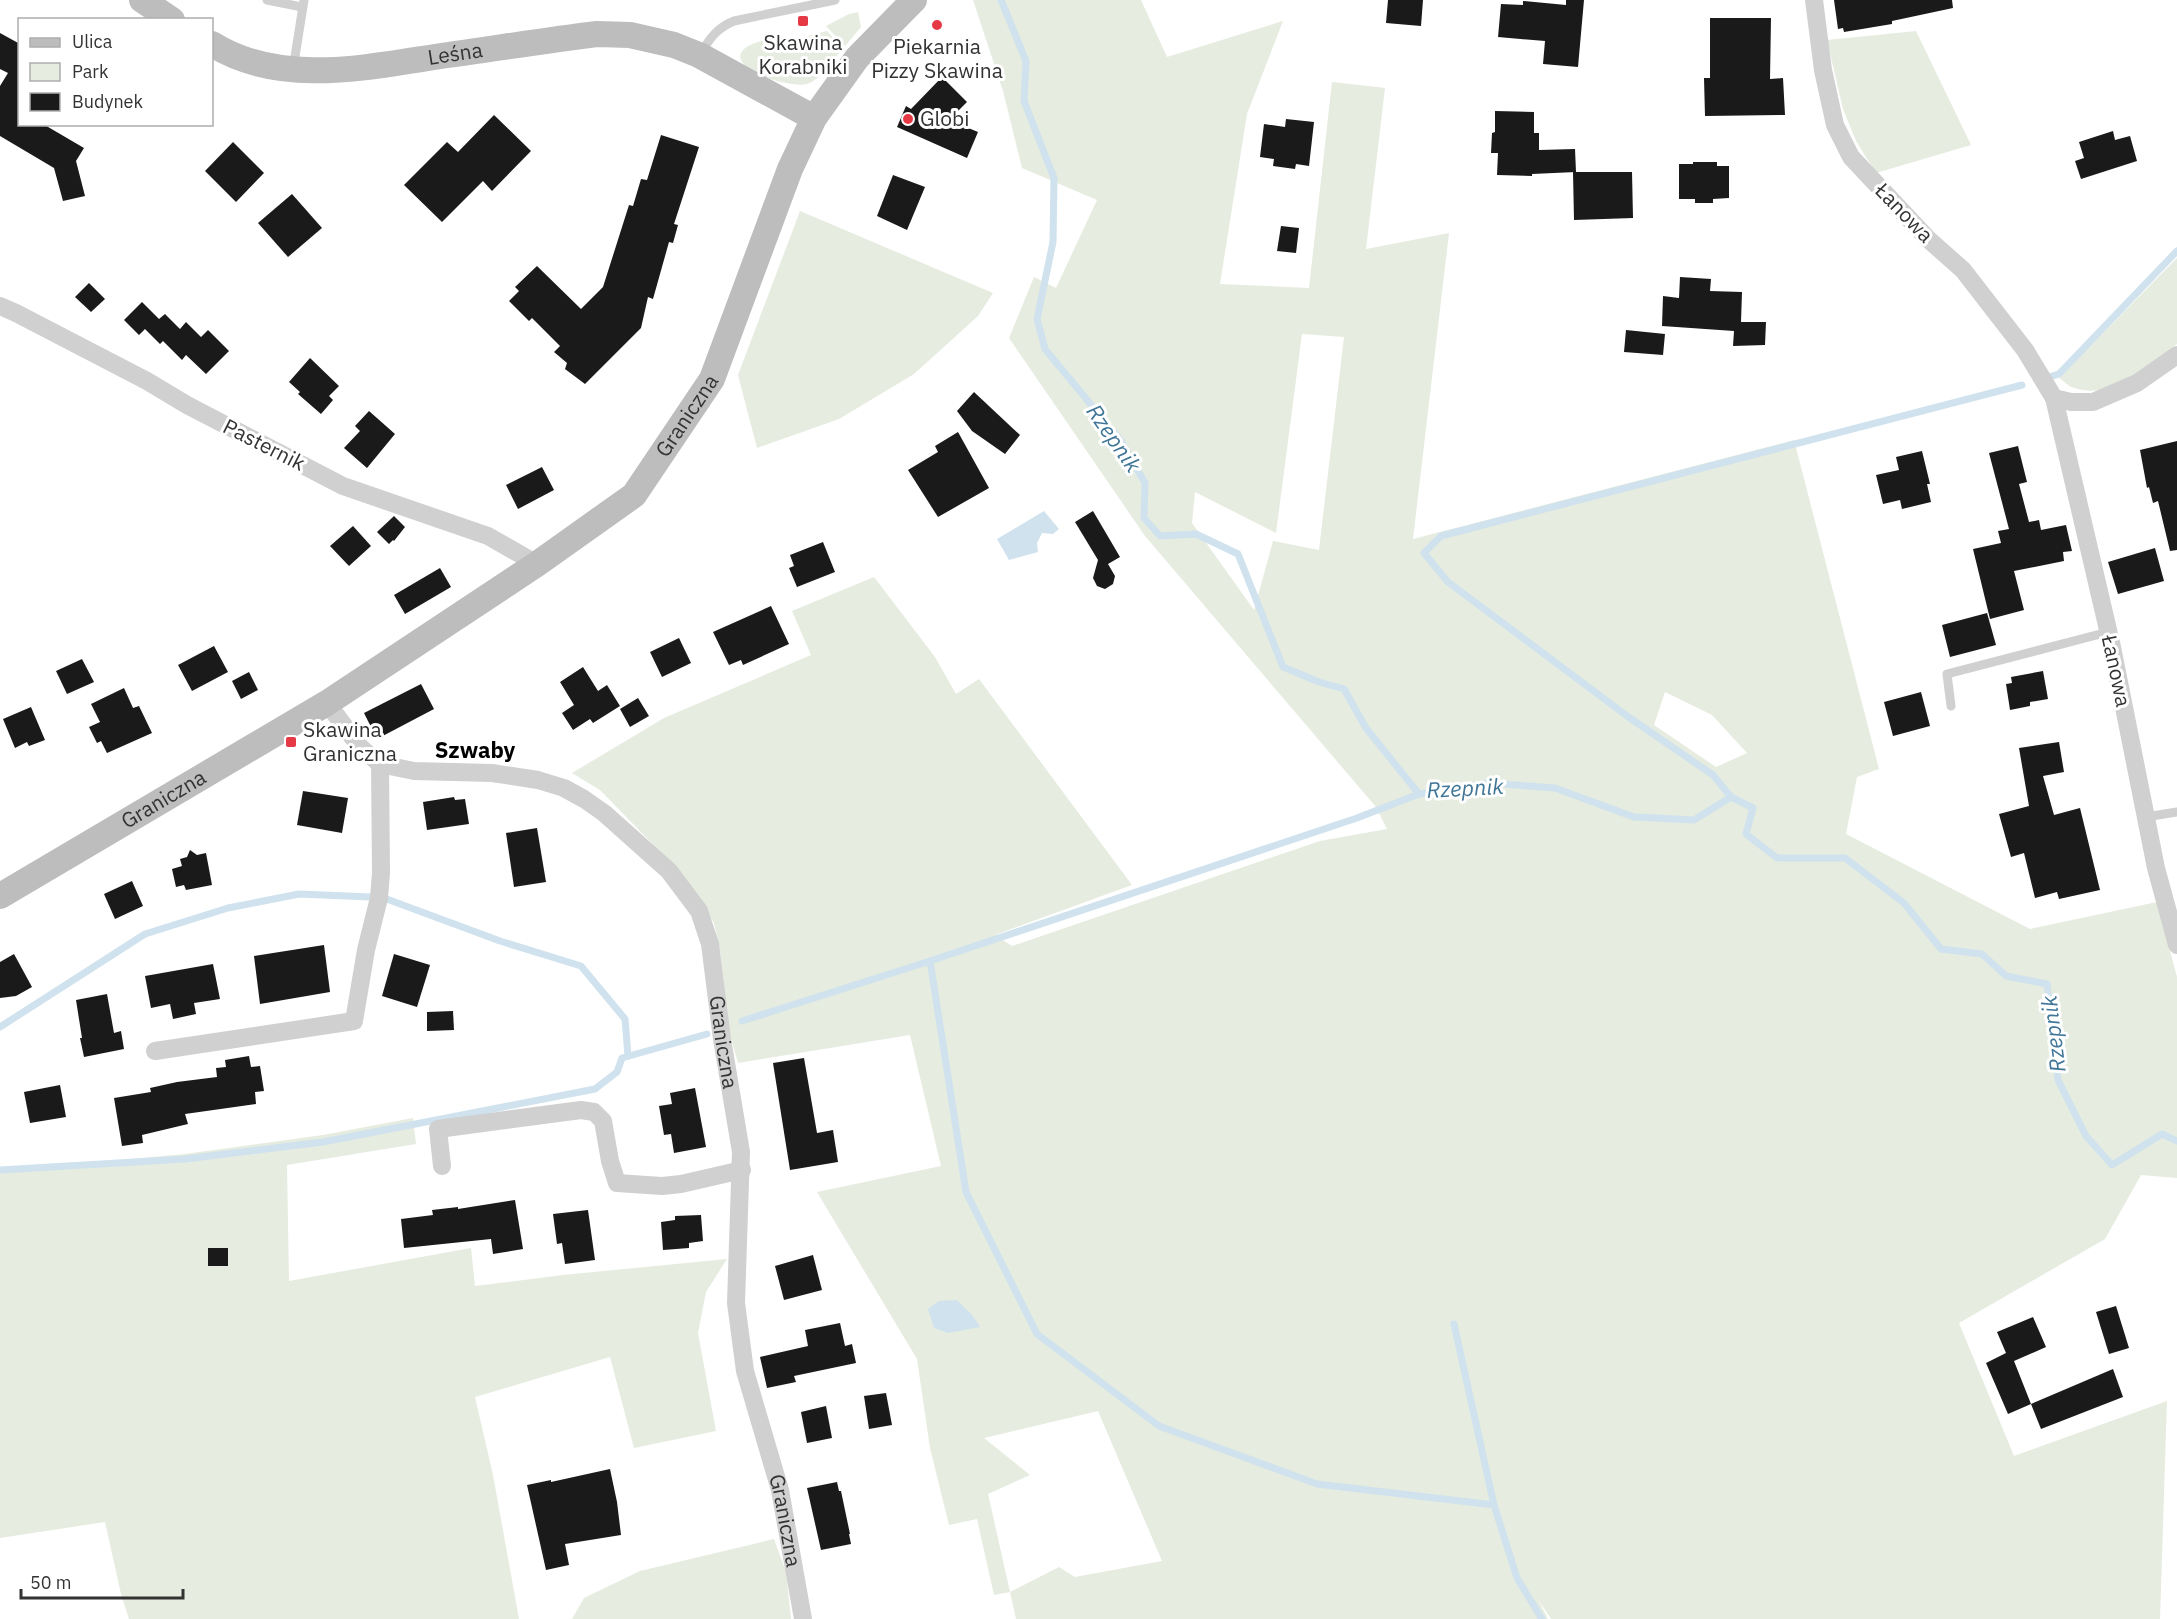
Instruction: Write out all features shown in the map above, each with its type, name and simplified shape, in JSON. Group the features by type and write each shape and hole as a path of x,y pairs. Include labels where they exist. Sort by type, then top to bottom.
{"street":[{"path":"142,0 169,18"},
{"name":"Łanowa","path":"1814,0 1823,70 1835,125 1851,157 1928,239 1963,270 2025,350 2054,398 2108,632 2156,868 2177,945"},
{"name":"Graniczna","path":"0,896 327,703 537,564 634,495 712,380 790,169 814,118 857,58 905,5"},
{"name":"Leśna","path":"213,44 245,60 269,67 342,69 597,34 630,35 674,45 699,56 814,118"},
{"name":"Pasternik","path":"0,306 147,381 187,405 343,486 488,536 537,564"},
{"path":"2054,398 2071,402 2093,402 2137,383 2177,355"},
{"path":"155,1051 354,1021 366,950 379,898 381,873 380,764 360,747 327,703"},
{"name":"Graniczna","path":"380,764 414,771 492,773 538,780 564,788 604,813 669,871 699,911 710,944 722,1039 741,1152 736,1303 745,1371 780,1490 803,1619"},
{"path":"442,1166 438,1129 581,1110 594,1112 603,1121 610,1161 617,1183 662,1186 742,1170"}],"lane":[{"path":"267,0 303,4 292,69"},
{"path":"699,56 711,36 722,26 734,21 835,0"},
{"path":"1951,706 1947,674 2108,632"},
{"path":"2146,817 2177,812"}],"green space":[{"path":"973,0 1141,0 1167,57 1283,21 1247,114 1220,284 1309,288 1332,82 1385,88 1366,249 1449,233 1413,539 1794,440 1879,769 1857,777 1846,834 2030,929 2157,902 2177,977 2177,1178 2141,1175 2105,1239 1959,1323 2014,1456 2167,1401 2160,1619 1551,1619 1538,1599 1548,1619 1016,1619 1010,1592 994,1595 977,1519 949,1525 930,1448 917,1359 817,1192 941,1166 910,1035 738,1063 730,1035 720,950 714,923 675,867 600,790 572,773 664,718 811,655 792,611 874,577 935,657 956,694 979,679 1132,885 995,935 1012,946 1320,841 1387,829 1376,807 1145,536 1009,338 1034,277 1056,288 1097,200 1022,168 1003,91","holes":["1302,334 1344,337 1319,550 1273,541 1254,610 1192,523 1195,492 1276,533","1665,692 1712,715 1747,753 1716,767 1654,725","1098,1411 1162,1561 1075,1577 1059,1567 1010,1592 988,1494 1030,1475 984,1438"]},
{"path":"858,12 861,27 845,46 826,26"},
{"path":"827,31 843,48 822,74 807,84 789,84 763,76 752,71 740,57 743,50 759,42 777,37 780,43"},
{"path":"1916,31 1971,145 1876,173 1856,141 1843,109 1827,40"},
{"path":"800,211 993,293 978,316 914,374 839,419 757,448 738,375"},
{"path":"2177,258 2177,344 2143,370 2116,385 2089,391 2075,388 2059,378"},
{"path":"413,1118 416,1144 287,1165 289,1281 471,1248 475,1286 727,1259 706,1292 698,1333 716,1431 634,1448 610,1357 475,1397 493,1475 519,1619 129,1619 105,1522 0,1538 0,1171 185,1154 323,1135"},
{"path":"774,1539 786,1572 791,1619 572,1619 584,1598 640,1571"}],"water":[{"path":"1044,511 1059,529 1053,534 1042,533 1037,543 1038,552 1009,560 997,539"},
{"path":"957,1300 973,1316 980,1327 948,1333 934,1328 928,1309 939,1301"}],"building":[{"path":"1388,0 1423,0 1421,26 1386,23"},
{"path":"1566,0 1584,0 1578,67 1543,64 1545,41 1498,37 1501,4 1523,5 1523,1 1566,5"},
{"path":"1834,0 1952,0 1953,8 1892,21 1892,24 1844,32 1843,28 1838,29"},
{"path":"1710,18 1771,18 1770,79 1783,78 1785,115 1705,116 1704,78 1710,78"},
{"path":"0,33 18,43 18,126 46,126 84,148 76,161 85,196 63,201 54,168 0,136 0,86 8,73 0,69"},
{"path":"942,77 967,102 949,120 978,132 967,158 897,127 906,106 911,109"},
{"path":"1495,111 1534,112 1534,133 1539,133 1539,150 1575,149 1576,172 1532,174 1532,176 1497,175 1498,153 1491,153 1492,133 1495,132"},
{"path":"494,115 531,151 492,191 483,181 442,222 404,185 447,142 458,152"},
{"path":"1286,119 1314,122 1309,166 1296,164 1295,169 1273,166 1274,159 1260,157 1264,124 1285,127"},
{"path":"2113,131 2115,140 2130,136 2137,161 2081,179 2075,161 2084,158 2079,142"},
{"path":"661,135 699,147 674,224 678,225 673,243 669,242 653,299 648,297 641,328 585,384 565,369 567,363 554,352 560,346 532,318 529,321 509,301 519,291 515,287 537,266 581,309 603,287 629,205 633,206 641,179 647,180"},
{"path":"233,142 264,173 236,202 205,171"},
{"path":"1693,162 1717,162 1717,166 1729,166 1729,198 1713,199 1713,203 1695,203 1695,199 1679,199 1679,164 1693,164"},
{"path":"1573,172 1632,172 1633,218 1574,220"},
{"path":"893,175 925,187 907,230 877,216"},
{"path":"292,194 322,228 288,257 258,223"},
{"path":"1281,226 1299,228 1296,253 1277,251"},
{"path":"1680,277 1711,279 1710,291 1742,292 1741,322 1766,322 1765,345 1733,346 1734,331 1662,326 1663,296 1679,298"},
{"path":"89,283 105,299 91,312 75,297"},
{"path":"142,302 159,319 165,314 180,329 186,322 201,337 208,330 229,351 206,374 186,355 182,360 163,341 160,344 145,329 139,335 124,320"},
{"path":"1626,330 1665,334 1663,355 1624,352"},
{"path":"310,358 339,386 329,396 333,400 321,414 298,394 300,392 289,382"},
{"path":"974,392 1020,435 1005,454 972,431 957,411"},
{"path":"369,411 395,434 367,468 344,448 360,431 355,426"},
{"path":"958,432 989,488 938,517 908,470 938,452 935,446"},
{"path":"2177,441 2177,550 2170,551 2158,501 2153,503 2149,487 2147,488 2140,450"},
{"path":"2018,446 2027,482 2019,484 2029,522 2039,520 2041,530 2066,525 2072,551 2063,552 2064,561 2014,571 2024,610 1990,619 1973,549 2001,543 1998,531 2009,529 1989,453"},
{"path":"1922,451 1930,484 1927,484 1931,502 1902,509 1900,500 1883,504 1876,475 1899,470 1896,457"},
{"path":"542,467 554,490 518,509 506,485"},
{"path":"1093,511 1120,557 1108,564 1115,576 1113,584 1105,589 1097,586 1093,578 1098,560 1075,522"},
{"path":"394,516 405,527 389,544 377,532"},
{"path":"353,526 371,546 349,566 330,546"},
{"path":"823,542 835,572 797,587 789,568 794,566 790,555"},
{"path":"2155,548 2164,581 2118,594 2108,562"},
{"path":"440,568 451,587 405,614 394,595"},
{"path":"771,606 789,644 743,665 741,660 729,665 713,632"},
{"path":"1987,613 1996,645 1950,657 1942,625"},
{"path":"679,638 691,663 662,677 650,652"},
{"path":"214,646 228,672 192,691 178,665"},
{"path":"82,659 94,682 67,694 56,671"},
{"path":"583,667 598,691 607,685 620,706 593,723 590,719 573,730 562,713 574,705 560,682"},
{"path":"2043,671 2048,699 2030,702 2030,706 2010,710 2006,684 2012,683 2011,677"},
{"path":"249,672 258,690 241,699 232,681"},
{"path":"421,684 434,709 377,739 364,713"},
{"path":"124,688 133,708 139,706 152,733 107,753 101,741 97,743 89,727 100,722 91,704"},
{"path":"1921,692 1930,726 1893,736 1884,702"},
{"path":"638,698 649,716 630,727 620,709"},
{"path":"31,707 45,740 29,746 27,742 15,748 3,719"},
{"path":"2059,742 2064,772 2043,776 2054,815 2080,808 2100,890 2059,899 2057,892 2035,898 2024,853 2011,857 1999,814 2029,806 2019,748"},
{"path":"303,791 348,798 342,833 297,825"},
{"path":"454,797 455,800 465,799 469,824 427,830 423,802"},
{"path":"537,828 546,882 514,887 506,833"},
{"path":"190,850 197,855 206,853 212,885 186,890 184,885 176,887 172,869 182,866 180,859 187,857"},
{"path":"132,881 143,906 115,919 104,894"},
{"path":"324,945 330,992 260,1004 254,956"},
{"path":"14,954 32,987 16,996 0,998 0,962"},
{"path":"394,954 430,965 417,1007 382,996"},
{"path":"213,964 220,999 194,1003 196,1014 173,1019 170,1004 151,1008 145,976"},
{"path":"107,994 114,1033 121,1031 124,1049 84,1057 76,1000"},
{"path":"453,1011 454,1030 427,1031 427,1012"},
{"path":"249,1056 251,1067 260,1066 264,1091 255,1092 256,1104 185,1114 188,1124 142,1135 143,1143 122,1146 114,1098 151,1092 150,1088 177,1082 217,1077 216,1068 226,1067 225,1060"},
{"path":"804,1058 817,1133 833,1130 838,1162 790,1170 773,1063"},
{"path":"60,1085 66,1117 30,1123 24,1092"},
{"path":"695,1088 706,1147 674,1153 671,1134 664,1135 659,1106 672,1104 670,1093"},
{"path":"515,1200 523,1249 493,1254 491,1239 404,1248 401,1219 433,1215 432,1210 458,1207 458,1209"},
{"path":"588,1210 595,1260 565,1264 562,1243 557,1244 553,1214"},
{"path":"701,1215 703,1241 689,1243 689,1248 663,1250 661,1222 675,1220 675,1216"},
{"path":"208,1248 228,1248 228,1266 208,1266"},
{"path":"813,1255 822,1290 784,1300 775,1266"},
{"path":"2116,1306 2129,1348 2109,1354 2096,1312"},
{"path":"2033,1317 2046,1347 2014,1361 2031,1404 2008,1414 1986,1363 2006,1353 1997,1332"},
{"path":"840,1323 845,1346 852,1344 856,1363 794,1376 796,1382 767,1388 760,1357 808,1346 805,1330"},
{"path":"2113,1369 2123,1397 2041,1429 2031,1404"},
{"path":"886,1393 892,1425 869,1429 864,1396"},
{"path":"826,1406 832,1438 807,1443 801,1412"},
{"path":"610,1469 621,1535 565,1544 569,1565 546,1570 527,1485"},
{"path":"837,1482 839,1491 841,1491 851,1544 821,1550 807,1488"}],"waterway":[{"name":"Rzepnik","path":"1001,0 1026,61 1024,101 1054,178 1053,242 1037,319 1045,349 1121,441 1145,483 1144,518 1160,536 1196,534 1238,554 1283,667 1319,682 1344,689 1366,728 1419,794 1489,783 1555,788 1634,817 1694,820 1731,797 1753,808 1746,834 1777,858 1845,858 1904,903 1941,949 1982,954 2006,976 2047,984 2058,1080 2086,1136 2112,1165 2162,1134 2177,1141"},
{"path":"2049,377 2059,374 2177,251"},
{"path":"1731,797 1713,775 1627,716 1448,582 1424,553 1441,536 2022,385"},
{"path":"742,1021 930,961 1357,818 1419,794"},
{"path":"0,1027 145,934 228,908 299,894 371,897"},
{"path":"384,898 500,941 581,966 625,1019 628,1056"},
{"path":"930,961 966,1192 1037,1334 1159,1426 1317,1484 1494,1505"},
{"path":"0,1170 185,1159 323,1142 595,1089 617,1072 622,1058 707,1034"},
{"path":"1454,1324 1494,1505 1517,1578 1542,1619"}],"place":[{"name":"Skawina Korabniki","path":"803,21"},
{"name":"Piekarnia Pizzy Skawina","path":"937,25"},
{"name":"Globi","path":"908,119"},
{"name":"Skawina Graniczna","path":"291,742"}],"district":[{"name":"Szwaby","path":"475,750"}]}
